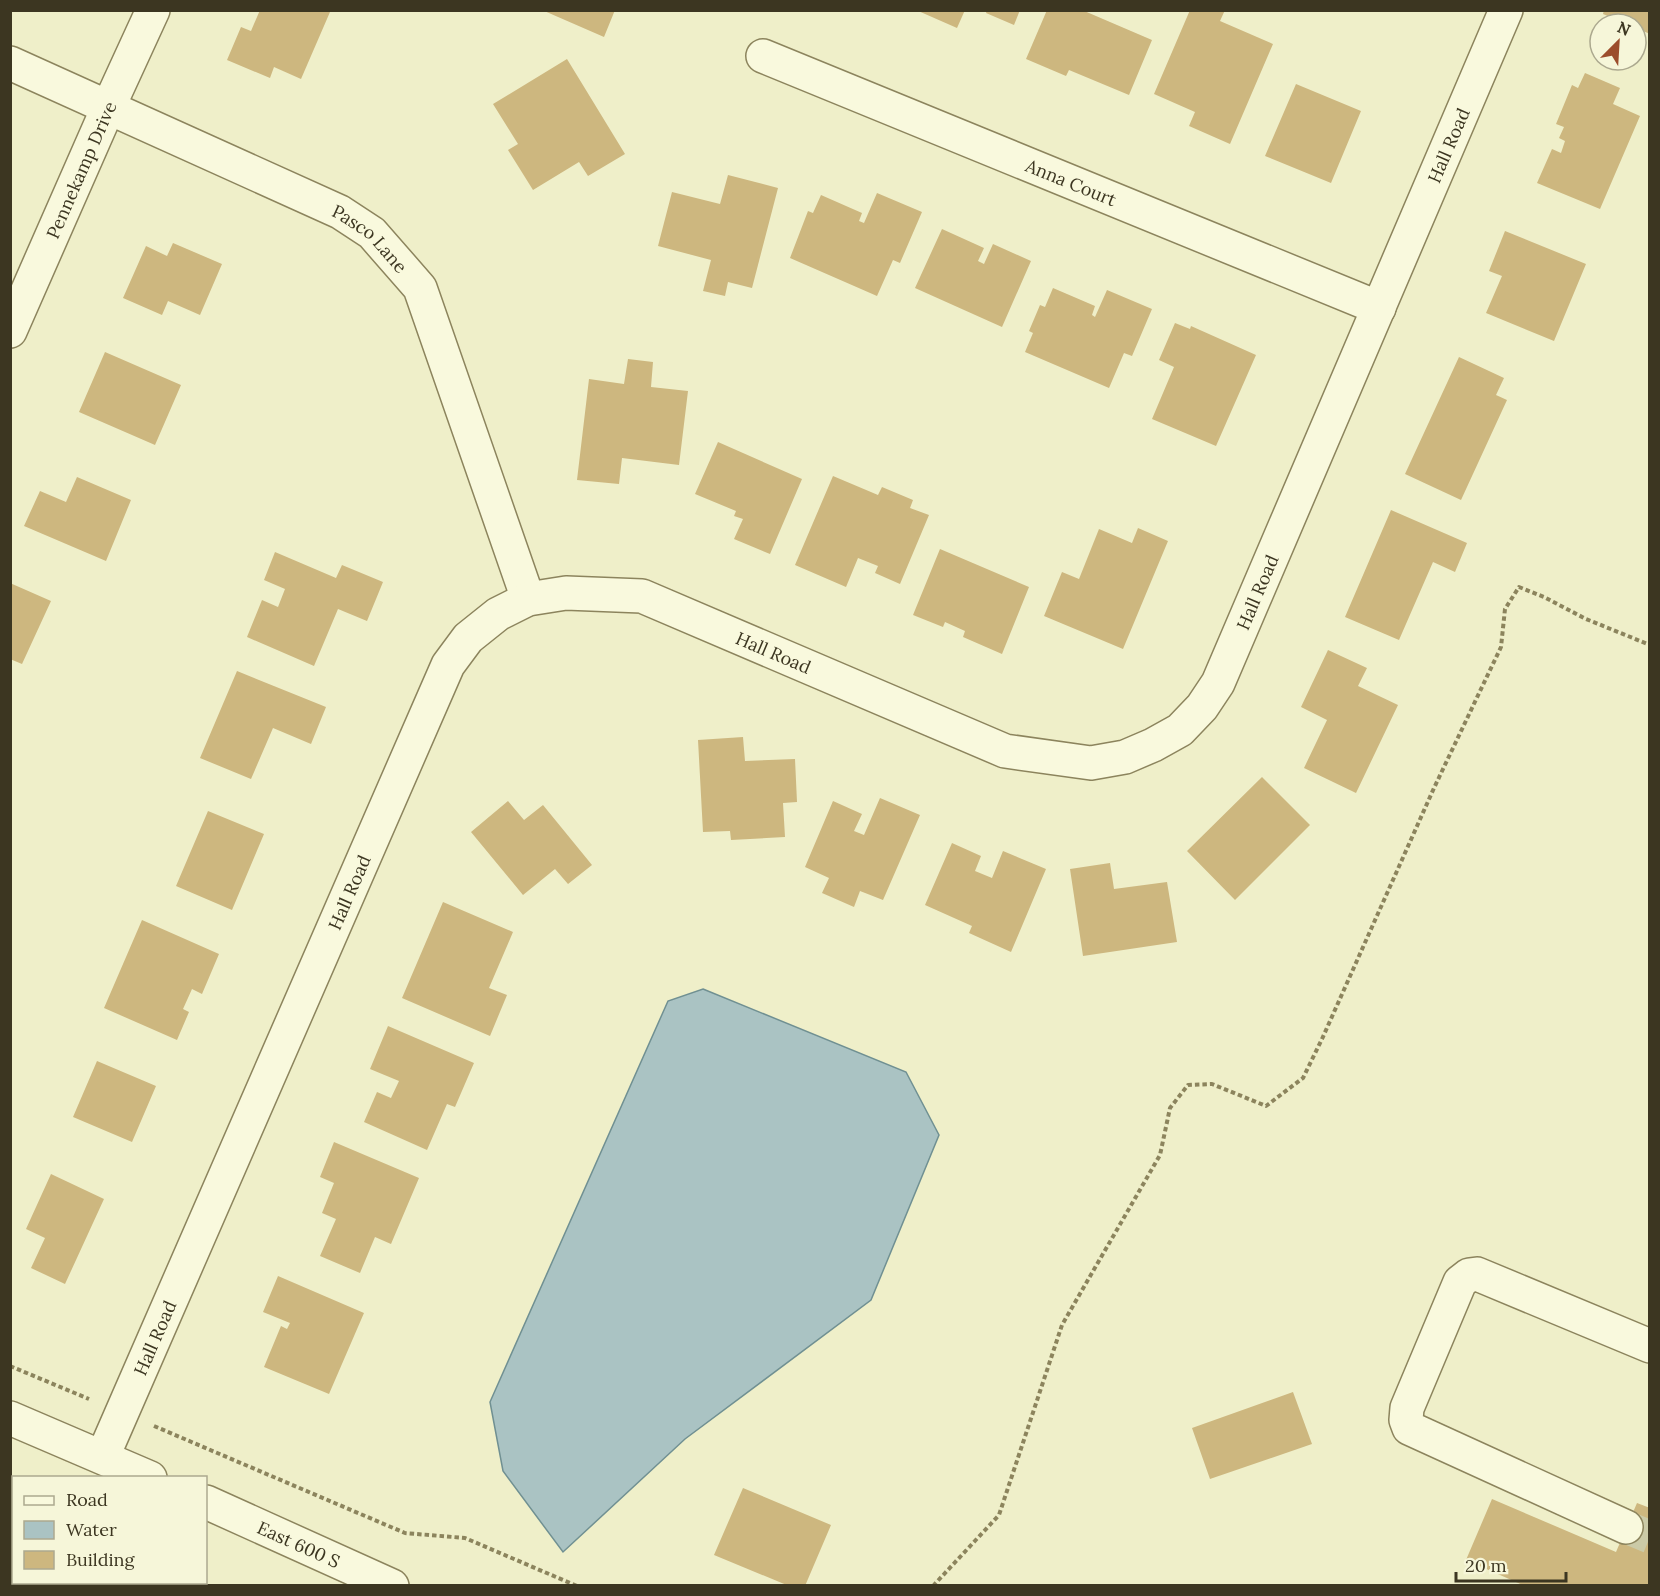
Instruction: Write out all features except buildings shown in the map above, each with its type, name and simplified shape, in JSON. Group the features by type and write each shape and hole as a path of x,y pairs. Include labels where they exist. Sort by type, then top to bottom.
{"street":[{"name":"Pennekamp Drive","path":"10,331 153,10"},
{"name":"Hall Road","path":"97,1463 122,1413 448,665 468,638 498,614 528,599 566,593 642,596 1005,751 1091,764 1125,757 1180,730 1202,707 1218,683 1506,10"},
{"name":"Anna Court","path":"763,56 1379,309"},
{"name":"Pasco Lane","path":"10,63 340,213 372,233 420,288 528,599"},
{"path":"1626,1527 1416,1432 1409,1428 1406,1420 1407,1408 1460,1282 1469,1275 1477,1274 1650,1346"},
{"path":"10,1418 97,1463 143,1476"},
{"name":"East 600 S","path":"207,1502 392,1586"}],"path":[{"path":"933,1586 999,1515 1062,1325 1160,1155 1170,1108 1188,1085 1212,1084 1266,1106 1303,1078 1501,646 1504,609 1519,587 1586,619 1650,645"},
{"path":"10,1366 405,1533 465,1538 578,1586"}],"water":[{"path":"703,989 906,1072 939,1135 871,1300 685,1439 563,1552 503,1471 490,1402 668,1001"}],"tunnel":[{"path":"1626,1527 1650,1537"}]}
